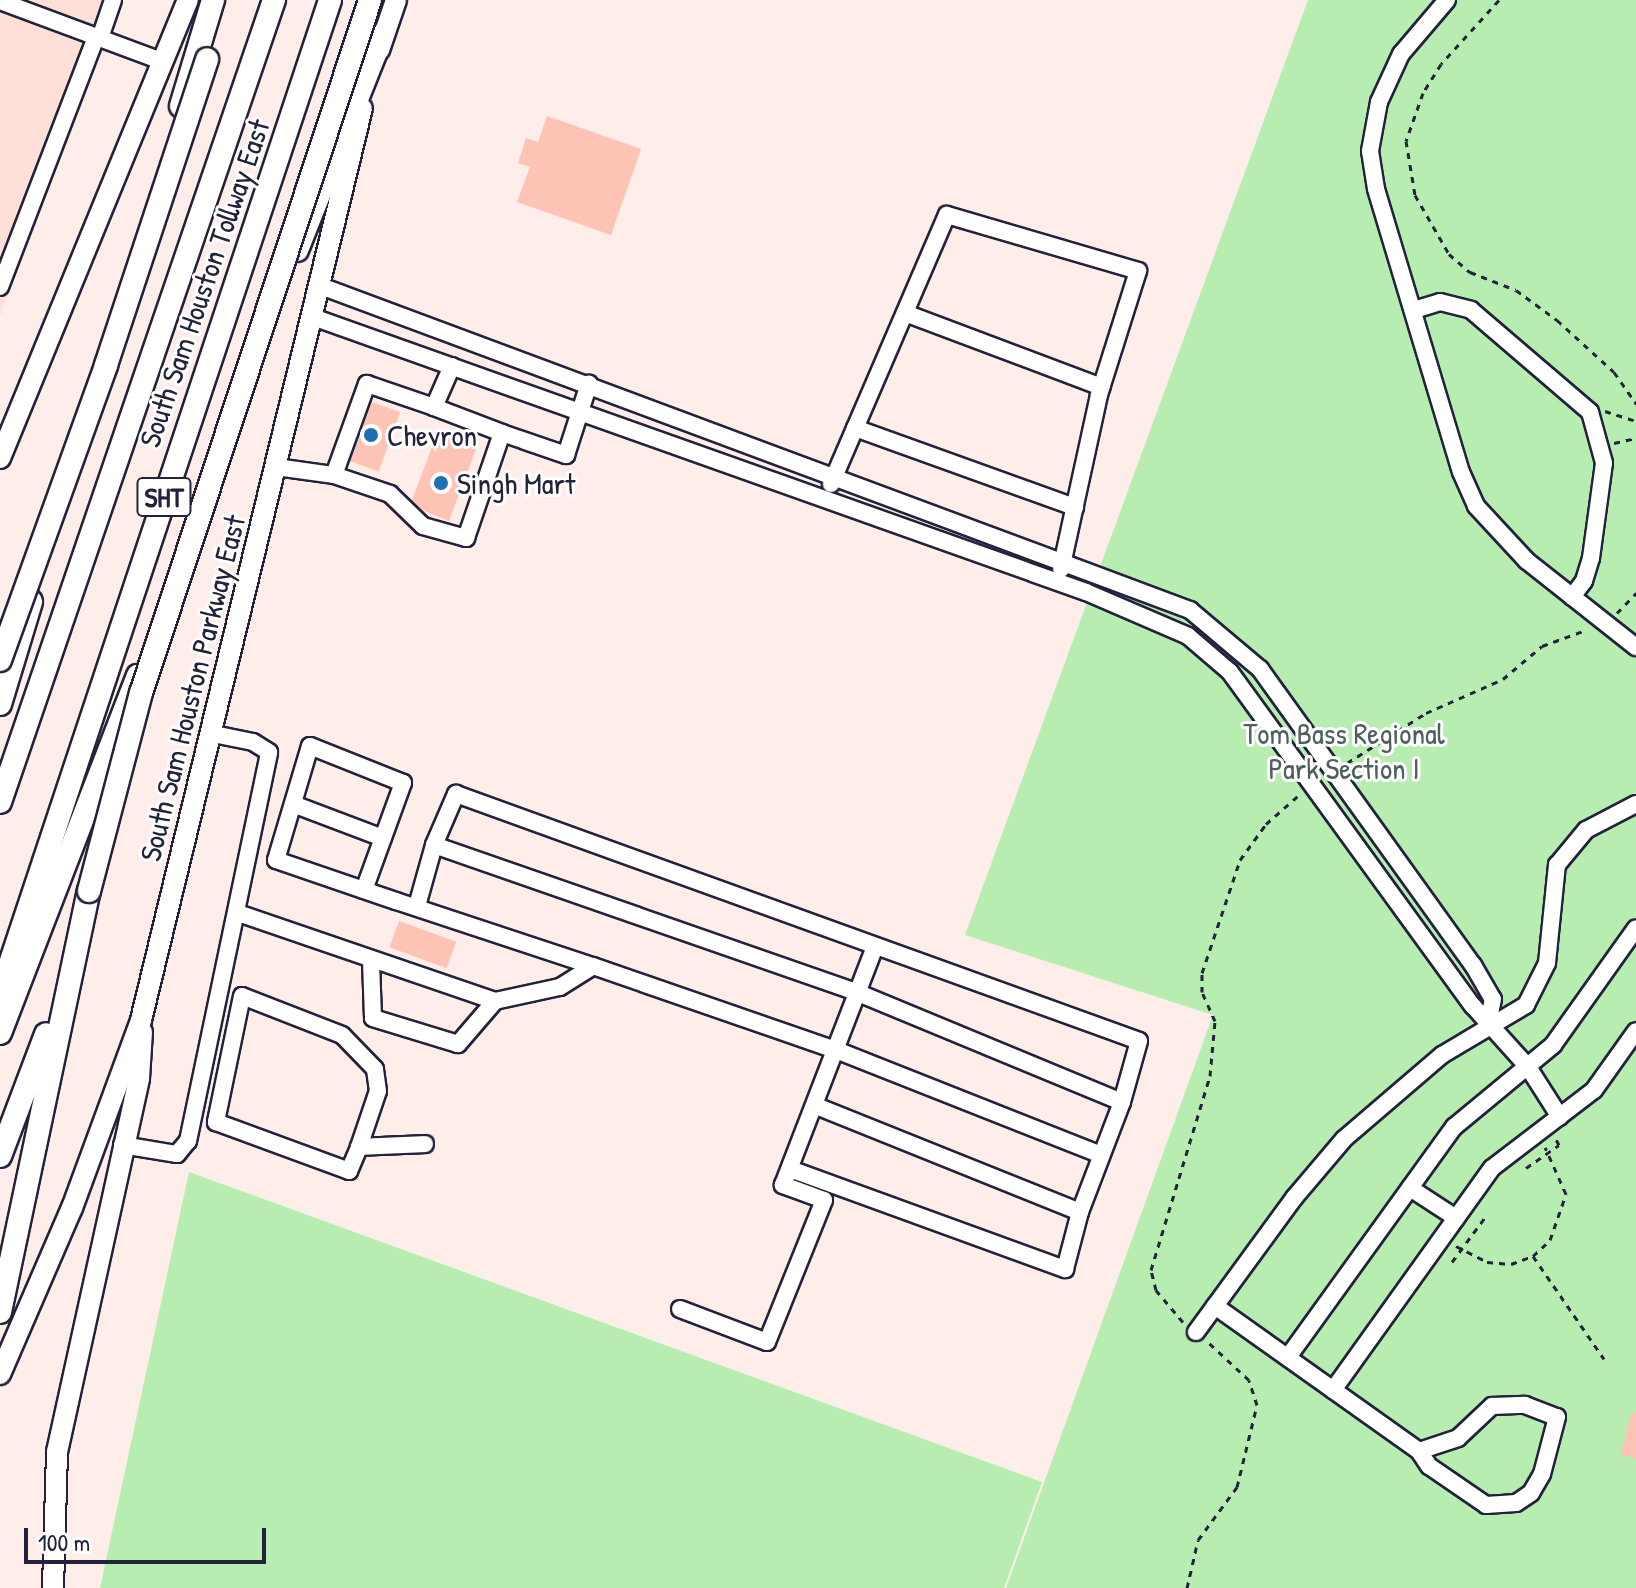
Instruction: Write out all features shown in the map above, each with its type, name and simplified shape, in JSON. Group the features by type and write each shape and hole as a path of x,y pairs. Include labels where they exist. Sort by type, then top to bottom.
{"highway":[{"path":"0,704 213,0"},
{"path":"0,660 106,365 227,0"},
{"name":"South Sam Houston Tollway East","path":"0,802 274,0"},
{"name":"South Sam Houston Tollway East","path":"0,995 330,0"},
{"path":"0,1156 42,1047 89,891 141,693 370,0"},
{"path":"0,1033 383,34"},
{"path":"0,1312 89,891"}],"main road":[{"path":"0,458 188,0"},
{"name":"South Sam Houston Parkway East","path":"0,1374 72,1208 141,1020 213,734 310,316 383,34 396,0"},
{"path":"53,1588 57,1452 143,1054 141,1020"}],"lane":[{"path":"0,287 113,0"},
{"path":"1447,0 1418,31 1389,76 1371,140 1376,189 1461,472 1476,506 1500,537 1636,647"},
{"path":"0,1 164,62"},
{"path":"825,499 947,215 1138,271 1102,387 1064,561 1056,582"},
{"path":"318,285 1190,610 1217,628 1260,669 1473,965 1493,999 1491,1020"},
{"path":"1414,310 1440,302 1479,315 1590,412 1603,445 1591,558 1584,581 1572,597"},
{"path":"905,313 1102,387"},
{"path":"310,316 1056,582 1167,624 1211,652 1309,780 1473,1006 1491,1020 1528,1067 1548,1126"},
{"path":"434,407 452,366"},
{"path":"334,475 367,384 566,455 589,384"},
{"path":"855,428 1075,507"},
{"path":"276,467 334,475 390,494 423,526 466,538 502,433"},
{"path":"122,1145 177,1154 188,1141 238,913 269,752 253,742 213,734"},
{"path":"364,890 403,783 310,746 276,860 364,890 417,906 836,1050 1099,1154"},
{"path":"1309,780 1330,767"},
{"path":"417,906 434,845 456,794 1139,1041 1122,1102 1099,1154 1080,1212 1065,1269 790,1169"},
{"path":"293,804 383,838"},
{"path":"1196,1332 1294,1198 1344,1139 1442,1055 1491,1020 1526,1005 1547,963 1551,886 1569,845 1636,804"},
{"path":"434,845 856,992 1122,1102"},
{"path":"238,913 495,1001 560,987 593,966"},
{"path":"1288,1357 1468,1112 1553,1045 1636,928"},
{"path":"680,1309 767,1342 824,1200 783,1185 875,947"},
{"path":"371,961 373,1018 458,1044 495,1001"},
{"path":"242,996 342,1035 375,1069 378,1091 359,1147 349,1171 216,1122 242,996"},
{"path":"1333,1390 1492,1168 1594,1090 1636,1031"},
{"path":"816,1106 1080,1212"},
{"path":"359,1147 425,1144"},
{"path":"1410,1188 1456,1218"},
{"path":"1215,1306 1419,1451 1429,1466 1486,1505 1516,1503 1531,1493 1542,1474 1557,1417 1525,1405 1492,1406 1458,1438 1419,1451"}],"path":[{"path":"1499,0 1441,64 1423,93 1406,141 1415,195 1449,254 1470,272 1516,290 1557,320 1614,372 1636,404"},
{"path":"1590,412 1602,409 1636,421"},
{"path":"1603,445 1636,438"},
{"path":"1330,767 1426,713 1503,679 1542,646 1605,622 1636,593"},
{"path":"1187,1588 1198,1540 1237,1487 1257,1405 1238,1366 1196,1332 1156,1290 1151,1270 1210,1076 1215,1021 1202,992 1202,973 1240,860 1266,824 1309,780"},
{"path":"1442,1237 1461,1250 1497,1264 1533,1256 1550,1240 1564,1212 1563,1180 1548,1153 1548,1126"},
{"path":"1526,1168 1559,1145 1548,1126"},
{"path":"1452,1262 1486,1216"},
{"path":"1533,1256 1604,1359"}],"shaded area":[{"path":"0,0 120,0 0,316"}],"green space":[{"name":"Tom Bass Regional Park Section I","path":"1308,0 1636,0 1636,1588 1006,1588 1213,1015 965,935"},
{"path":"189,1172 1042,1482 1004,1588 100,1588"}],"building":[{"path":"547,116 641,149 611,235 517,202 530,167 518,163 526,138 538,142"},
{"name":"Chevron","path":"372,402 400,412 379,471 350,461"},
{"name":"Singh Mart","path":"437,434 476,449 449,521 424,511 412,500"},
{"path":"399,921 456,942 447,968 389,947"},
{"path":"1631,1413 1636,1413 1636,1459 1621,1454"}],"place":[{"name":"Chevron","path":"371,435"},
{"name":"Singh Mart","path":"441,483"}]}
